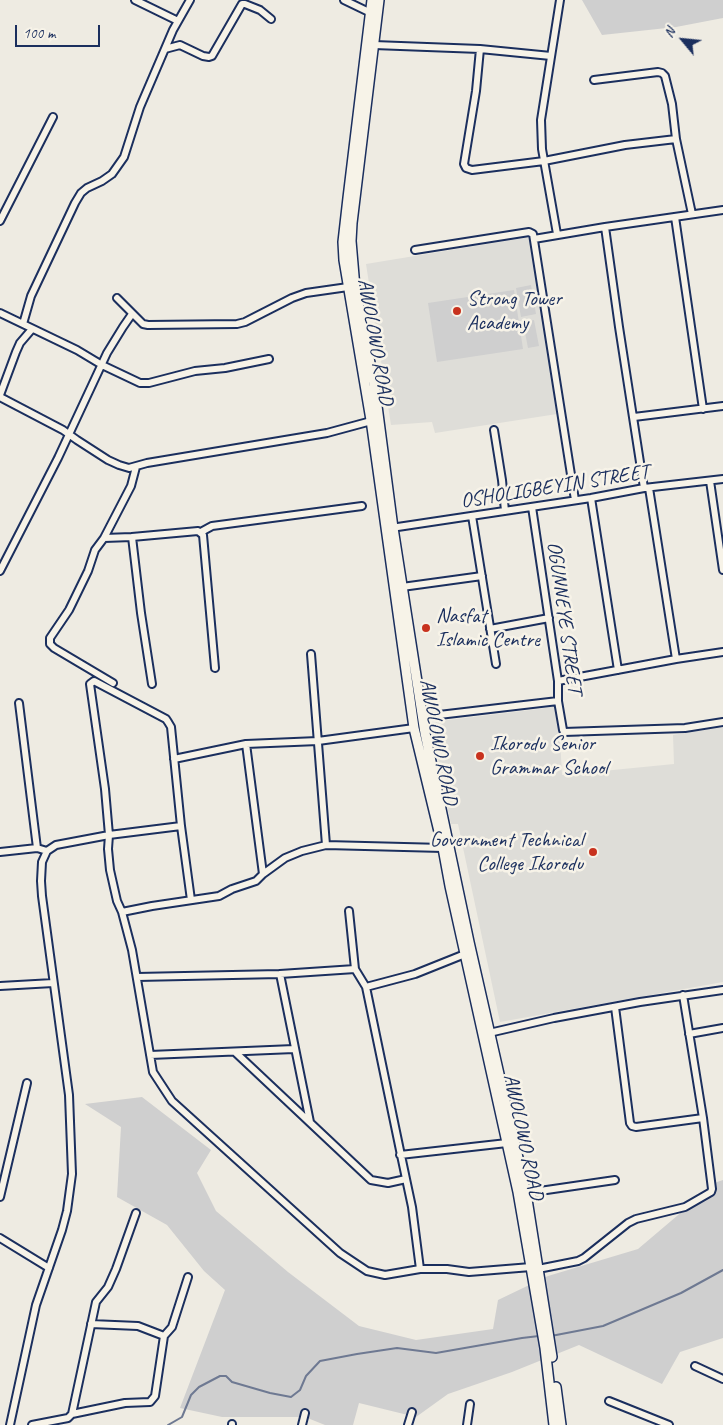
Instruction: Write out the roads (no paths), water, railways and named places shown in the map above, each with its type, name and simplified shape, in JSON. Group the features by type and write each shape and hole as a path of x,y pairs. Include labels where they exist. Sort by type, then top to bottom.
{"main road":[{"name":"AWOLOWO ROAD","path":"372,0 343,242 344,260 374,420 414,728 443,848 518,1192 534,1268 561,1425"},
{"name":"AWOLOWO ROAD","path":"374,420 374,383 355,288 351,242 379,0"},
{"name":"AWOLOWO ROAD","path":"389,529 402,587 422,716 469,942 526,1193 534,1268"},
{"name":"AWOLOWO ROAD","path":"548,1347 554,1425"}],"street":[{"path":"135,0 178,21"},
{"path":"23,324 31,296 75,203 87,188 112,174 124,157 140,107 165,48 190,0"},
{"path":"344,0 371,13"},
{"path":"557,234 542,149 541,120 560,0"},
{"path":"165,48 180,45 203,56 212,56 242,4 260,10 272,19"},
{"path":"374,44 480,49 551,56"},
{"path":"480,49 476,91 464,164 466,168 472,170 544,161 625,145 676,139"},
{"path":"594,80 658,72 665,76 692,214"},
{"path":"0,221 53,117"},
{"path":"534,239 723,210"},
{"path":"675,217 703,409"},
{"path":"605,227 619,327 676,659"},
{"path":"415,250 529,232 533,234 575,500"},
{"path":"117,298 143,324 238,324 306,293 348,287"},
{"path":"0,313 140,383 149,383 195,371 225,368 270,359"},
{"path":"0,572 102,365 122,327 132,314"},
{"path":"32,329 20,343 0,396 69,434 98,454 129,468 147,463 326,432 374,420"},
{"path":"634,417 723,406"},
{"path":"494,430 505,511"},
{"path":"113,683 54,648 50,644 50,638 68,610 88,571 95,550 104,538 131,486 136,467"},
{"name":"OSHOLIGBEYIN STREET","path":"389,529 647,488 723,479"},
{"path":"710,481 723,570"},
{"path":"591,498 618,670"},
{"path":"104,538 201,532 212,526 362,506"},
{"name":"OGUNNEYE STREET","path":"532,507 558,681 558,702 562,730 564,732 685,728 723,722"},
{"path":"472,516 496,664"},
{"path":"201,532 203,535 215,668"},
{"path":"132,537 152,684"},
{"path":"402,587 482,576"},
{"path":"490,628 549,618"},
{"path":"558,681 723,652"},
{"path":"311,654 326,845"},
{"path":"191,900 168,722 166,719 94,680 90,684 105,789 110,870 137,977 154,1072 172,1101 340,1253 359,1267 376,1274 385,1275 420,1269 447,1269 469,1272 534,1268 578,1261 628,1223 636,1219 685,1207 710,1192 712,1186 684,995"},
{"path":"422,716 558,702"},
{"path":"19,703 37,848"},
{"path":"174,759 246,744 318,741 414,728"},
{"path":"246,744 263,874"},
{"path":"10,1425 36,1305 67,1211 72,1174 69,1095 40,881 42,862 47,851 56,845 181,826"},
{"path":"122,912 219,896 232,889 256,881 285,858 302,851 326,845 443,848"},
{"path":"0,852 37,848 47,851"},
{"path":"349,911 355,969 366,987 412,1207 420,1269"},
{"path":"366,987 415,974 465,954"},
{"path":"137,977 280,974 355,969"},
{"path":"280,974 310,1124"},
{"path":"0,986 53,984"},
{"path":"489,1033 554,1018 640,1002 723,990"},
{"path":"615,1008 630,1123 632,1126 636,1128 703,1118"},
{"path":"689,1034 723,1028"},
{"path":"150,1055 294,1049"},
{"path":"235,1052 371,1180 388,1182 406,1178"},
{"path":"0,1196 27,1083"},
{"path":"400,1154 507,1143"},
{"path":"526,1193 615,1180"},
{"path":"72,1414 96,1302 108,1287 136,1213"},
{"path":"0,1238 49,1268"},
{"path":"32,1425 125,1403 150,1402 155,1396 164,1336 172,1327 188,1277"},
{"path":"91,1324 138,1326 164,1336"},
{"path":"695,1366 723,1378"},
{"path":"609,1401 669,1425"},
{"path":"467,1425 470,1404"},
{"path":"408,1425 412,1412"},
{"path":"302,1425 305,1413"}],"waterway":[{"path":"551,1336 603,1326 681,1293 723,1270"},
{"path":"168,1425 182,1417 191,1395 199,1387 220,1376 226,1376 232,1382 291,1397 300,1390 306,1376 320,1361 397,1348 436,1353 539,1336"}],"place":[{"name":"Strong Tower Academy","path":"457,311"},
{"name":"Nasfat Islamic Centre","path":"426,628"},
{"name":"Ikorodu Senior Grammar School","path":"480,756"},
{"name":"Government Technical College Ikorodu","path":"593,852"}]}
